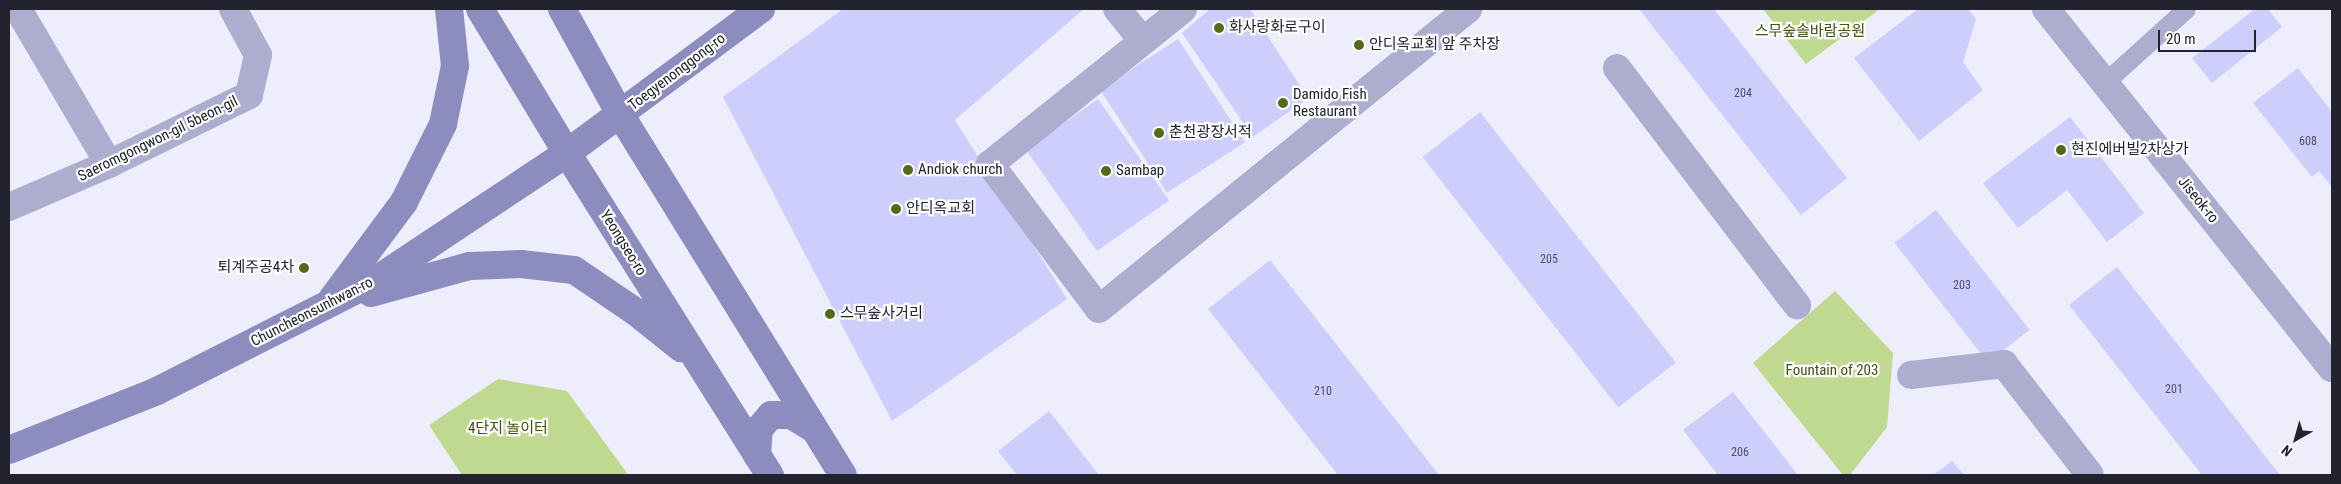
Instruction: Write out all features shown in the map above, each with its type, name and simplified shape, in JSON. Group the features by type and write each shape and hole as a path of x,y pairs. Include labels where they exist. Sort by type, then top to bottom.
{"street":[{"path":"18,9 109,164"},
{"name":"Saeromgongwon-gil 5beon-gil","path":"9,207 109,164 248,95 258,55 233,9"},
{"path":"328,304 404,202 443,124 455,66 450,9"},
{"name":"Yeongseo-ro","path":"480,9 567,153 764,465"},
{"path":"562,9 620,114 843,475"},
{"name":"Toegyenonggong-ro","path":"593,134 761,9"},
{"path":"1117,9 1142,40"},
{"path":"1183,9 1142,40 990,164 1100,309 1468,9"},
{"name":"Jiseok-ro","path":"2046,9 2332,368"},
{"path":"1617,68 1797,305"},
{"name":"Chuncheonsunhwan-ro","path":"9,450 157,391 376,280 593,134"},
{"path":"328,304 470,266 521,264 574,270 636,312 698,362"},
{"path":"1911,375 2004,364 2090,475"},
{"path":"764,465 759,429 771,415 791,415 814,428"}],"lane":[{"path":"2104,83 2186,9"}],"green space":[{"name":"스무숲솔바람공원","path":"1763,9 1880,9 1806,64"},
{"name":"Fountain of 203","path":"1835,291 1893,353 1887,427 1850,475 1843,475 1753,363"},
{"name":"4단지 놀이터","path":"498,379 567,391 627,473 624,475 462,475 429,425"}],"building":[{"name":"안디옥교회","path":"843,9 1084,9 955,120 1067,299 892,421 723,97"},
{"path":"1210,9 1250,9 1308,98 1253,137 1182,33"},
{"path":"1639,9 1714,9 1847,178 1801,215"},
{"path":"1918,9 1968,9 1976,19 1963,62 1983,90 1919,141 1854,58"},
{"path":"2255,9 2268,9 2282,27 2212,83 2192,58"},
{"path":"1178,39 1245,142 1167,193 1100,90"},
{"path":"2298,68 2332,112 2332,187 2319,171 2312,177 2253,103"},
{"path":"1098,99 1169,201 1097,251 1026,149"},
{"path":"1480,112 1676,363 1618,408 1422,157"},
{"name":"현진에버빌2차상가","path":"2070,117 2144,213 2107,242 2067,190 2018,228 1983,183"},
{"path":"1936,210 2030,330 1988,362 1894,243"},
{"path":"1270,260 1439,475 1338,475 1208,309"},
{"path":"2117,267 2280,475 2202,475 2069,305"},
{"path":"1733,392 1798,475 1718,475 1683,430"},
{"path":"1049,411 1099,475 1017,475 998,451"},
{"path":"1952,461 1964,475 1933,475"}],"place":[{"name":"화사랑화로구이","path":"1219,28"},
{"name":"안디옥교회 앞 주차장","path":"1359,45"},
{"name":"Damido Fish Restaurant","path":"1283,103"},
{"name":"춘천광장서적","path":"1159,133"},
{"name":"현진에버빌2차상가","path":"2061,150"},
{"name":"Andiok church","path":"908,170"},
{"name":"Sambap","path":"1106,171"},
{"name":"안디옥교회","path":"896,209"},
{"name":"퇴계주공4차","path":"304,268"},
{"name":"스무숲사거리","path":"830,314"}]}
